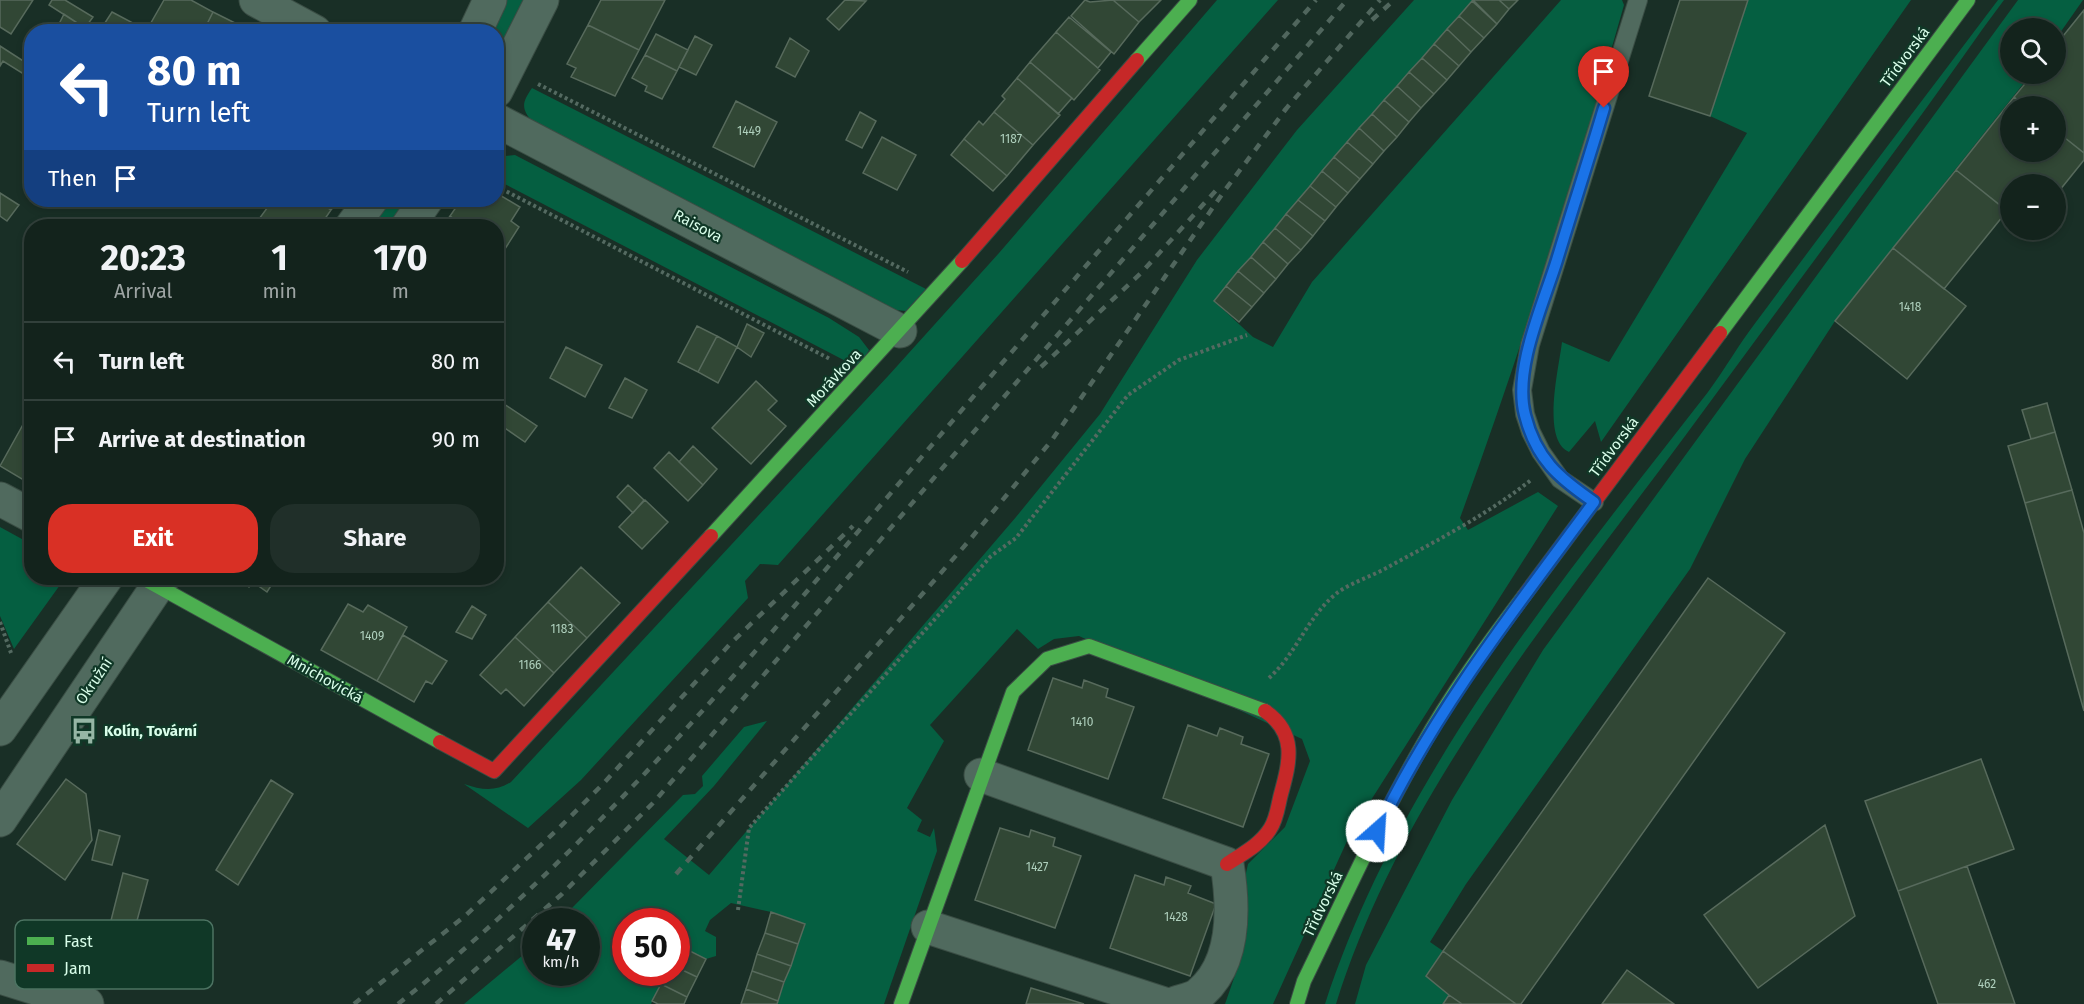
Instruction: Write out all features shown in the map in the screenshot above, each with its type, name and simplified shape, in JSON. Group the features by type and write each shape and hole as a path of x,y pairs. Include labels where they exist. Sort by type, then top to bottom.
{"street":[{"path":"256,0 300,24"},
{"path":"478,24 490,0"},
{"path":"504,75 542,0"},
{"name":"Morávkova","path":"494,771 900,331 1190,0"},
{"path":"1949,25 1959,0"},
{"name":"Třídvorská","path":"1297,1004 1304,981 1387,810 1422,746 1472,665 1968,0"},
{"name":"Raisova","path":"504,124 900,331"},
{"path":"0,499 24,512"},
{"path":"0,729 101,585"},
{"name":"Mnichovická","path":"127,631 151,585"},
{"name":"Mnichovická","path":"163,585 494,771"},
{"name":"Okružní","path":"0,820 127,631"},
{"path":"901,1004 981,775 1013,692 1047,659 1089,646 1267,712 1278,722 1289,738 1293,756 1270,828 1252,849 1227,864"},
{"path":"981,775 1227,864"},
{"path":"1173,1004 1198,995 1225,960 1232,898 1227,864"},
{"path":"928,927 1164,1004"},
{"path":"0,977 15,982"},
{"path":"39,989 87,1004"}],"lane":[{"path":"1594,502 1560,479 1550,465 1531,432 1525,414 1522,390 1530,345 1638,0"}],"path":[{"path":"538,84 938,287"},
{"path":"504,190 860,375"},
{"path":"738,910 749,828 991,556 1017,538 1128,395 1179,360 1247,334"},
{"path":"1241,702 1287,661 1310,620 1340,591 1388,568 1462,525 1512,495 1550,465"},
{"path":"0,622 13,659"}],"green space":[{"path":"506,0 534,0 504,57 504,24 493,24"},
{"path":"1217,0 1278,0 778,565 760,564 745,581 748,598 581,780 528,828 464,784 488,789 511,782 889,375 999,253"},
{"path":"1414,0 1473,0 1334,157 1214,301 1253,337 1273,347 1312,282 1561,0 1622,0 1624,5 1547,263 1460,518 1468,530 1538,492 1558,506 1352,830 1273,1004 1225,1004 1241,958 1244,882 1248,864 1285,827 1310,761 1302,739 1079,636 1054,639 1038,649 1017,629 930,725 944,741 907,808 922,820 917,831 930,837 934,828 937,851 884,1004 777,1004 805,924 771,912 731,903 710,920 705,931 716,937 716,956 706,959 690,951 690,908 612,908 612,986 660,986 651,1004 464,1004 522,956 522,986 600,986 600,908 572,908 683,795 695,794 703,786 702,776 744,727 767,721 714,786 664,839 709,875 1016,517 1100,414 1197,260 1297,130"},
{"path":"1748,0 1911,0 1601,442 1595,421 1569,452 1561,445 1554,419 1562,342 1609,362 1747,133 1710,116"},
{"path":"1998,0 2004,0 1488,704 1442,776 1401,849 1365,925 1336,1004 1325,1004 1357,919 1396,838 1441,759 1490,682 1542,608 1708,392 1750,330"},
{"path":"2018,0 2083,0 2066,24 2066,18 2005,18"},
{"path":"2000,25 2000,84 2023,84 2014,96 2000,96 2000,113 1835,321 1745,459 1690,569 1466,884 1430,942 1443,951 1426,976 1449,995 1443,1004 1355,1004 1366,965 1452,800 1543,650"},
{"path":"532,88 926,289 906,311 895,310 532,121 524,104"},
{"path":"515,155 829,318 859,337 869,350 859,368 504,184 504,156"},
{"path":"386,207 413,207 404,219 376,219"},
{"path":"0,527 24,540 24,585 60,585 14,649 0,616"}],"building":[{"path":"0,0 33,0 11,34 0,27"},
{"path":"52,0 65,0 93,17 88,24 79,24 49,5"},
{"path":"164,0 191,0 213,12 207,24 150,24"},
{"path":"601,0 665,0 639,50 588,25"},
{"path":"845,0 866,1 839,30 827,19"},
{"path":"1085,0 1090,2 1113,0 1139,22 1114,54 1071,16"},
{"path":"1113,0 1161,0 1139,22"},
{"path":"1473,0 1499,0 1509,9 1497,24"},
{"path":"1499,0 1518,0 1509,9"},
{"path":"1680,0 1748,0 1710,116 1649,96"},
{"path":"1472,1 1497,24 1484,38 1459,16"},
{"path":"2084,10 2084,153 2066,139 2066,96 2015,96 2025,84 2066,84 2066,32"},
{"path":"112,12 133,23 133,24 104,24"},
{"path":"213,12 237,24 207,24"},
{"path":"64,14 79,24 63,24 60,22"},
{"path":"1459,16 1484,38 1471,52 1447,29"},
{"path":"1069,17 1111,52 1098,68 1056,32"},
{"path":"588,25 639,50 615,96 571,77 576,68 567,64"},
{"path":"1447,29 1471,52 1459,66 1434,44"},
{"path":"1056,32 1100,70 1074,100 1030,62"},
{"path":"656,34 688,50 677,71 645,55"},
{"path":"695,36 712,45 696,75 679,67"},
{"path":"790,38 809,51 795,77 776,67"},
{"path":"1434,44 1459,66 1447,80 1422,58"},
{"path":"0,46 24,61 22,73 3,61 0,66"},
{"path":"645,55 677,71 662,99 645,91 647,86 632,78"},
{"path":"1422,58 1447,80 1434,94 1409,72"},
{"path":"1030,62 1072,98 1058,114 1017,78"},
{"path":"1409,72 1434,94 1421,108 1397,86"},
{"path":"1017,78 1060,115 1033,145 994,112 1005,99 1002,96"},
{"path":"1397,86 1421,108 1409,122 1384,100"},
{"path":"1384,100 1409,122 1397,137 1372,114"},
{"path":"736,101 777,122 754,167 713,147"},
{"path":"860,112 876,121 862,148 846,140"},
{"path":"994,112 1033,145 1007,176 964,139 979,121 983,125"},
{"path":"1372,114 1397,137 1384,151 1359,128"},
{"path":"2000,115 2000,162 2066,162 2066,139 2084,153 2084,160 2066,182 2066,174 2000,174 2000,205 1956,170"},
{"path":"1359,128 1384,151 1373,164 1347,142"},
{"path":"882,137 916,155 897,190 863,173"},
{"path":"964,139 1007,176 993,191 951,155"},
{"path":"1347,142 1373,164 1360,179 1334,157"},
{"path":"1334,157 1360,179 1348,193 1322,171"},
{"path":"1956,170 2000,205 2000,220 1944,289 1893,248"},
{"path":"1322,171 1348,193 1336,207 1310,186"},
{"path":"1310,186 1336,207 1325,221 1298,200"},
{"path":"0,193 19,205 7,221 0,216"},
{"path":"504,198 520,207 511,221 519,227 504,250 504,219 454,219 450,216 456,207 504,207"},
{"path":"1298,200 1325,221 1313,236 1286,214"},
{"path":"268,207 326,207 331,210 325,219 259,219"},
{"path":"1286,214 1313,236 1301,250 1275,228"},
{"path":"1275,228 1301,250 1288,264 1263,242"},
{"path":"1263,242 1288,264 1276,279 1251,257"},
{"path":"1893,248 1966,306 1907,379 1835,321"},
{"path":"1251,257 1276,279 1264,293 1238,271"},
{"path":"1238,271 1264,293 1252,307 1226,286"},
{"path":"1226,286 1252,307 1239,322 1214,301"},
{"path":"747,324 764,333 751,357 737,347"},
{"path":"697,326 717,336 698,372 678,362"},
{"path":"717,336 737,347 718,383 698,372"},
{"path":"566,347 602,365 585,397 550,378"},
{"path":"625,378 647,390 632,418 609,408"},
{"path":"756,381 777,401 768,410 786,426 751,464 712,428"},
{"path":"2047,403 2055,432 2031,439 2022,410"},
{"path":"504,404 537,426 525,442 504,428"},
{"path":"24,423 24,480 0,466"},
{"path":"2055,432 2072,490 2025,503 2008,446"},
{"path":"693,446 717,469 703,485 679,462"},
{"path":"669,452 703,485 688,501 654,468"},
{"path":"628,485 644,500 633,513 617,497"},
{"path":"2072,490 2084,533 2084,711 2025,503"},
{"path":"645,500 668,522 642,549 619,527"},
{"path":"581,567 620,603 587,638 548,602"},
{"path":"1708,578 1785,633 1521,1004 1516,1004 1443,951"},
{"path":"257,585 272,585 267,592"},
{"path":"548,602 587,638 554,673 515,637"},
{"path":"348,604 363,612 368,605 407,627 377,681 321,650"},
{"path":"472,606 486,615 472,639 456,632"},
{"path":"403,635 447,661 432,684 426,681 414,702 377,681"},
{"path":"515,637 554,673 524,706 506,689 501,694 480,675"},
{"path":"1053,678 1082,688 1084,680 1108,689 1106,697 1134,707 1108,779 1028,750"},
{"path":"1188,725 1217,736 1220,728 1243,737 1241,744 1269,754 1243,827 1163,798"},
{"path":"1981,759 2014,849 1898,891 1865,801"},
{"path":"66,779 86,794 92,840 65,880 17,844"},
{"path":"271,780 293,794 238,885 216,870"},
{"path":"1825,825 1855,916 1758,988 1704,915"},
{"path":"1000,828 1029,837 1031,830 1055,838 1053,846 1081,856 1055,928 975,900"},
{"path":"99,830 120,836 112,865 92,860"},
{"path":"1967,866 2015,1004 1938,1004 1898,891"},
{"path":"123,873 148,880 137,920 111,920"},
{"path":"1135,875 1164,885 1166,877 1191,886 1188,893 1216,904 1190,976 1110,948"},
{"path":"771,912 805,924 798,944 765,933"},
{"path":"765,933 798,944 791,966 757,954"},
{"path":"690,951 706,959 697,977 690,974"},
{"path":"1443,951 1516,1004 1462,1004 1449,995 1426,976"},
{"path":"757,954 791,966 784,982 752,971"},
{"path":"1627,970 1674,1004 1602,1004"},
{"path":"752,971 784,982 778,1001 746,989"},
{"path":"690,974 697,977 687,997 665,986 690,986"},
{"path":"660,986 665,986 687,997 684,1004 658,1004 652,1001"},
{"path":"1031,988 1084,1004 1026,1004"},
{"path":"746,989 778,1001 777,1004 741,1004"},
{"path":"1449,995 1462,1004 1443,1004"}],"railway":[{"path":"398,1004 533,886 659,758 779,624 1316,0"},
{"path":"436,1004 562,894 653,803 1347,0"},
{"path":"1284,111 1380,0"},
{"path":"1372,20 1394,0"},
{"path":"676,874 968,542 1052,440 1225,190 1289,105"},
{"path":"1041,367 1142,272 1220,186"},
{"path":"354,1004 465,916 559,828 603,784 731,643 853,526"}],"traffic: fast":[{"path":"1137,60 1190,0"},
{"path":"1720,333 1968,0"},
{"path":"711,536 962,261"},
{"path":"156,585 440,742"},
{"path":"1297,1004 1304,981 1405,776 1457,689 1524,596"},
{"path":"901,1004 1013,692 1047,659 1089,646 1265,711"}],"traffic: jam":[{"path":"962,261 1137,60"},
{"path":"1524,596 1720,333"},
{"path":"440,742 494,771 711,536"},
{"path":"1227,864 1266,835 1277,812 1287,770 1288,748 1282,729 1265,711"}],"place":[{"name":"Kolín, Tovární","path":"84,731"}],"route":[{"path":"1377,831 1422,746 1472,665 1594,502 1560,479 1541,452 1525,414 1522,390 1530,345 1604,108"}]}
